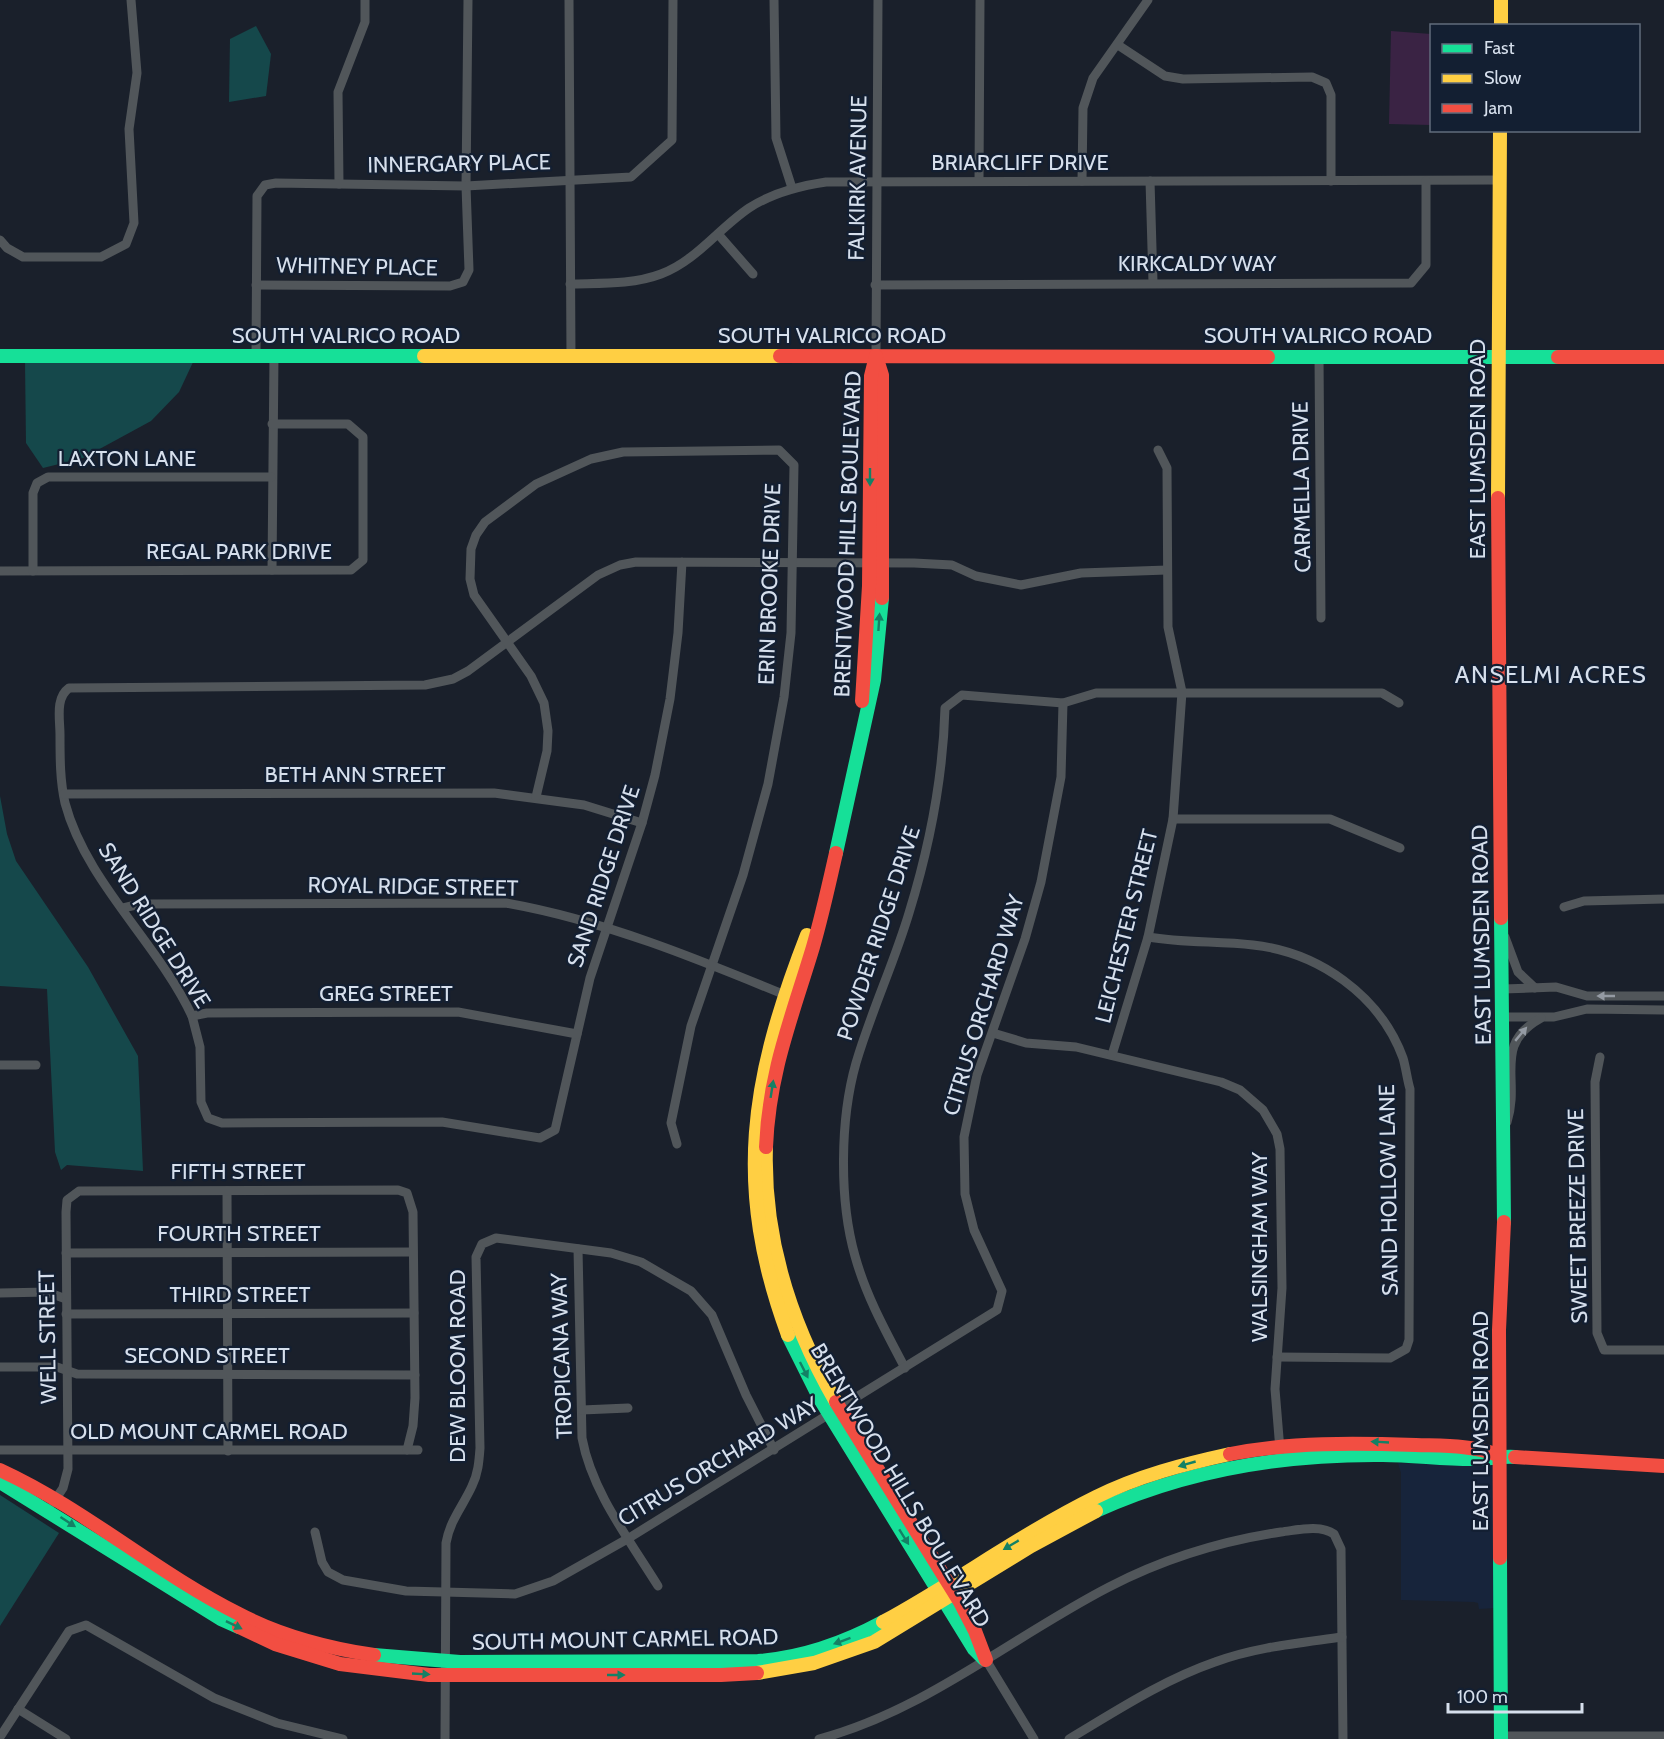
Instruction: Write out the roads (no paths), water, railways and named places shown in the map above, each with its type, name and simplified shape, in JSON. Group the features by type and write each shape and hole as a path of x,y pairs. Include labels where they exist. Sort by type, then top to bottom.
{"street":[{"path":"0,240 7,248 23,257 101,257 126,244 134,223 129,129 137,73 131,0"},
{"path":"339,184 338,92 365,22 365,0"},
{"name":"WHITNEY PLACE","path":"256,285 450,286 463,282 469,270 466,186 468,0"},
{"path":"569,0 570,356"},
{"name":"INNERGARY PLACE","path":"256,355 257,196 265,185 466,186 631,177 672,140 673,0"},
{"path":"774,0 776,138 792,188"},
{"name":"FALKIRK AVENUE","path":"876,356 878,0"},
{"path":"979,181 980,0"},
{"path":"1501,0 1501,24"},
{"path":"1082,181 1083,108 1093,78 1118,45 1144,1"},
{"path":"1118,45 1165,76 1183,80 1312,77 1326,83 1331,95 1331,181"},
{"name":"EAST LUMSDEN ROAD","path":"1500,132 1497,356 1504,1130 1504,1237 1499,1330 1501,1737"},
{"name":"BRIARCLIFF DRIVE","path":"570,284 618,283 660,275 691,258 749,208 792,188 826,182 1499,180"},
{"path":"1150,181 1153,282"},
{"name":"KIRKCALDY WAY","path":"875,285 1153,282 1411,283 1426,265 1426,182"},
{"path":"718,234 753,274"},
{"path":"272,570 271,477 274,355"},
{"name":"SOUTH VALRICO ROAD","path":"0,356 1664,357"},
{"name":"BRENTWOOD HILLS BOULEVARD","path":"876,356 871,376 875,563 859,722 861,741 841,836 820,910 809,930 789,996 772,1033 758,1099 755,1150 758,1216 772,1286 788,1333 806,1374 835,1412 945,1592 974,1649 986,1660 1034,1739"},
{"name":"CARMELLA DRIVE","path":"1319,356 1321,618"},
{"name":"REGAL PARK DRIVE","path":"0,571 351,570 363,560 363,436 348,424 272,424"},
{"name":"ERIN BROOKE DRIVE","path":"537,797 547,751 548,731 544,703 531,676 474,595 470,579 471,549 476,535 485,522 536,484 591,459 623,452 778,450 794,465 791,633 784,697 768,784 743,875 710,965 691,1026 671,1123 677,1144"},
{"name":"LEICHESTER STREET","path":"1112,1055 1148,937 1173,819 1182,692 1168,627 1167,468 1158,450"},
{"name":"LAXTON LANE","path":"33,571 33,493 37,483 48,477 271,477"},
{"name":"SAND RIDGE DRIVE","path":"682,562 678,633 670,699 642,823 590,978 559,1122 555,1130 545,1137 442,1122 222,1123 208,1118 202,1107 200,1047 192,1016 84,848 64,794 60,762 60,704 63,693 73,686 430,684 463,674 598,575 620,565 636,562 682,562 792,562 952,565 976,576 1021,585 1081,573 1167,570"},
{"name":"POWDER RIDGE DRIVE","path":"905,1368 875,1311 854,1255 844,1184 844,1125 856,1064 909,914 935,819 944,751 945,708 962,695 1064,703 1096,693 1182,692 1382,693 1399,703"},
{"name":"CITRUS ORCHARD WAY","path":"315,1532 322,1562 328,1572 343,1580 406,1591 515,1594 553,1581 629,1538 998,1311 1002,1291 974,1230 965,1194 963,1169 968,1107 1025,939 1045,863 1061,777 1064,703"},
{"name":"BETH ANN STREET","path":"64,794 494,793 584,805 642,823"},
{"path":"1173,819 1330,819 1400,848"},
{"path":"1564,907 1584,901 1664,899"},
{"name":"ROYAL RIDGE STREET","path":"123,908 140,904 506,903 552,911 607,928 789,996"},
{"path":"1502,928 1518,972 1535,988"},
{"name":"SAND HOLLOW LANE","path":"1148,937 1255,945 1316,962 1348,982 1380,1017 1402,1057 1410,1089 1409,1340 1406,1349 1390,1358 1277,1357"},
{"path":"1503,988 1556,987 1587,996 1664,996"},
{"path":"1503,1017 1544,1017 1587,1009 1664,1010"},
{"name":"GREG STREET","path":"192,1016 207,1013 459,1012 577,1034"},
{"path":"1504,1130 1511,1108 1514,1044 1523,1030 1544,1017"},
{"name":"WALSINGHAM WAY","path":"993,1033 1026,1043 1076,1047 1112,1055 1230,1086 1252,1098 1271,1121 1277,1134 1282,1164 1282,1288 1275,1401 1281,1452"},
{"name":"SWEET BREEZE DRIVE","path":"1600,1057 1595,1082 1597,1333 1604,1350 1664,1350"},
{"path":"0,1065 36,1065"},
{"name":"FIFTH STREET","path":"70,1196 79,1191 398,1190 407,1193 413,1204 413,1252"},
{"path":"227,1191 228,1451"},
{"name":"WELL STREET","path":"52,1504 67,1476 69,1450 66,1205 70,1196"},
{"name":"DEW BLOOM ROAD","path":"445,1739 446,1543 449,1526 478,1470 480,1448 477,1252 486,1240 496,1238 611,1253 641,1262 691,1291 712,1315 746,1395 774,1450"},
{"name":"TROPICANA WAY","path":"578,1249 582,1438 586,1462 597,1486 658,1586"},
{"name":"FOURTH STREET","path":"66,1252 413,1252"},
{"path":"407,1450 413,1426 415,1375 413,1252"},
{"path":"0,1293 47,1292 66,1299"},
{"name":"THIRD STREET","path":"66,1314 414,1313"},
{"name":"SECOND STREET","path":"0,1367 57,1367 77,1374 415,1375"},
{"path":"582,1410 628,1408"},
{"name":"OLD MOUNT CARMEL ROAD","path":"0,1450 418,1450"},
{"name":"SOUTH MOUNT CARMEL ROAD","path":"0,1470 52,1504 210,1598 264,1625 310,1642 360,1654 445,1669 721,1662 783,1658 855,1636 945,1592 1098,1496 1201,1460 1281,1452 1480,1459 1500,1456 1664,1466"},
{"name":"SOUTH MOUNT CARMEL ROAD","path":"0,1482 52,1504"},
{"path":"819,1739 885,1716 986,1660 1077,1604 1151,1567 1226,1542 1316,1528 1330,1531 1340,1543 1343,1739"},
{"path":"0,1737 69,1631 86,1625 214,1698 276,1723 343,1739"},
{"path":"1069,1739 1153,1688 1216,1661 1279,1646 1342,1637"},
{"path":"18,1709 66,1739"},
{"path":"1501,1737 1664,1736"}],"district":[{"name":"ANSELMI ACRES","path":"1551,675"}]}
